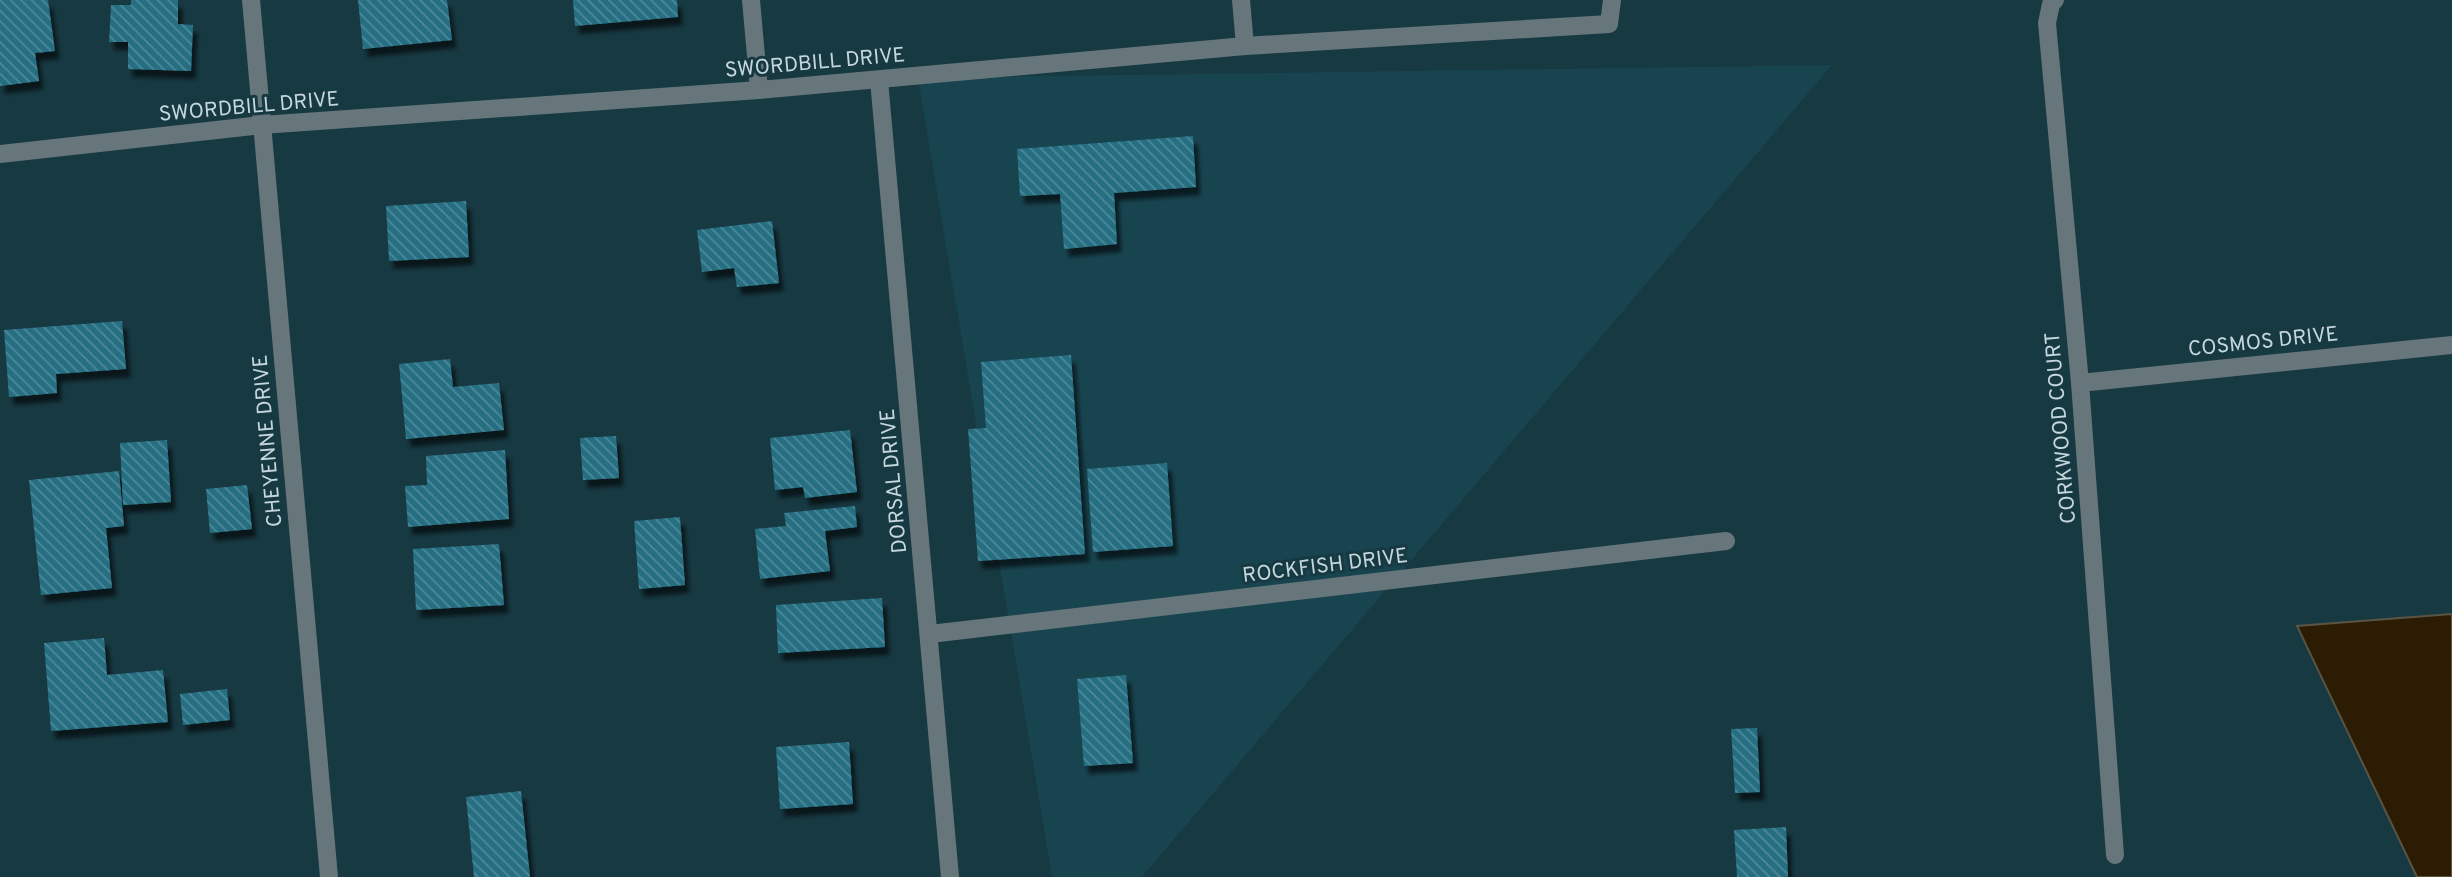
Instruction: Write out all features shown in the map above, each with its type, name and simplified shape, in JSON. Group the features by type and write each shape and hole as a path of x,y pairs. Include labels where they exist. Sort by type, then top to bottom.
{"street":[{"name":"CHEYENNE DRIVE","path":"251,0 329,877"},
{"path":"751,0 759,90"},
{"path":"1241,0 1245,46"},
{"name":"SWORDBILL DRIVE","path":"0,154 262,125 759,90 1245,46 1609,24 1612,0"},
{"name":"CORKWOOD COURT","path":"2055,0 2051,4 2047,23 2080,383 2115,855"},
{"name":"DORSAL DRIVE","path":"879,80 950,877"},
{"name":"COSMOS DRIVE","path":"2080,383 2452,345"},
{"name":"ROCKFISH DRIVE","path":"930,634 1726,541"}],"shaded area":[{"path":"1832,65 1142,877 1052,877 918,78"},
{"path":"2452,614 2452,877 2417,877 2297,626"}],"building":[{"path":"0,0 48,0 55,51 35,53 39,81 0,86"},
{"path":"131,0 178,0 178,24 193,25 191,71 128,69 128,42 109,42 111,5 131,5"},
{"path":"358,0 447,0 452,40 363,49"},
{"path":"573,0 677,0 678,17 575,26"},
{"path":"1193,136 1196,187 1114,193 1117,244 1064,249 1060,194 1020,196 1017,149"},
{"path":"466,201 469,257 389,261 386,206"},
{"path":"772,221 779,283 737,287 734,268 702,272 697,230"},
{"path":"122,321 126,369 56,374 57,393 9,397 4,330"},
{"path":"1071,355 1085,554 978,561 968,429 986,428 981,362"},
{"path":"450,359 453,387 499,383 504,430 406,439 399,364"},
{"path":"850,430 857,492 805,498 803,487 775,490 770,438"},
{"path":"616,436 619,478 583,480 580,438"},
{"path":"167,440 171,502 123,505 120,443"},
{"path":"505,450 509,519 408,527 405,486 427,485 426,456"},
{"path":"1167,463 1173,546 1093,552 1087,469"},
{"path":"119,471 124,526 106,528 112,588 41,595 29,480"},
{"path":"247,485 252,529 210,533 206,489"},
{"path":"855,506 857,527 825,531 830,571 760,579 755,529 786,526 784,513"},
{"path":"680,517 685,585 639,589 634,521"},
{"path":"499,544 504,605 416,610 413,549"},
{"path":"882,598 885,647 778,653 776,605"},
{"path":"104,638 107,675 163,670 168,722 51,731 44,643"},
{"path":"1126,675 1133,763 1084,766 1077,679"},
{"path":"227,689 230,720 183,725 180,694"},
{"path":"1757,728 1760,792 1735,793 1731,729"},
{"path":"849,742 853,804 780,809 776,747"},
{"path":"521,791 530,877 474,877 466,797"},
{"path":"1786,827 1788,877 1737,877 1734,830"}]}
